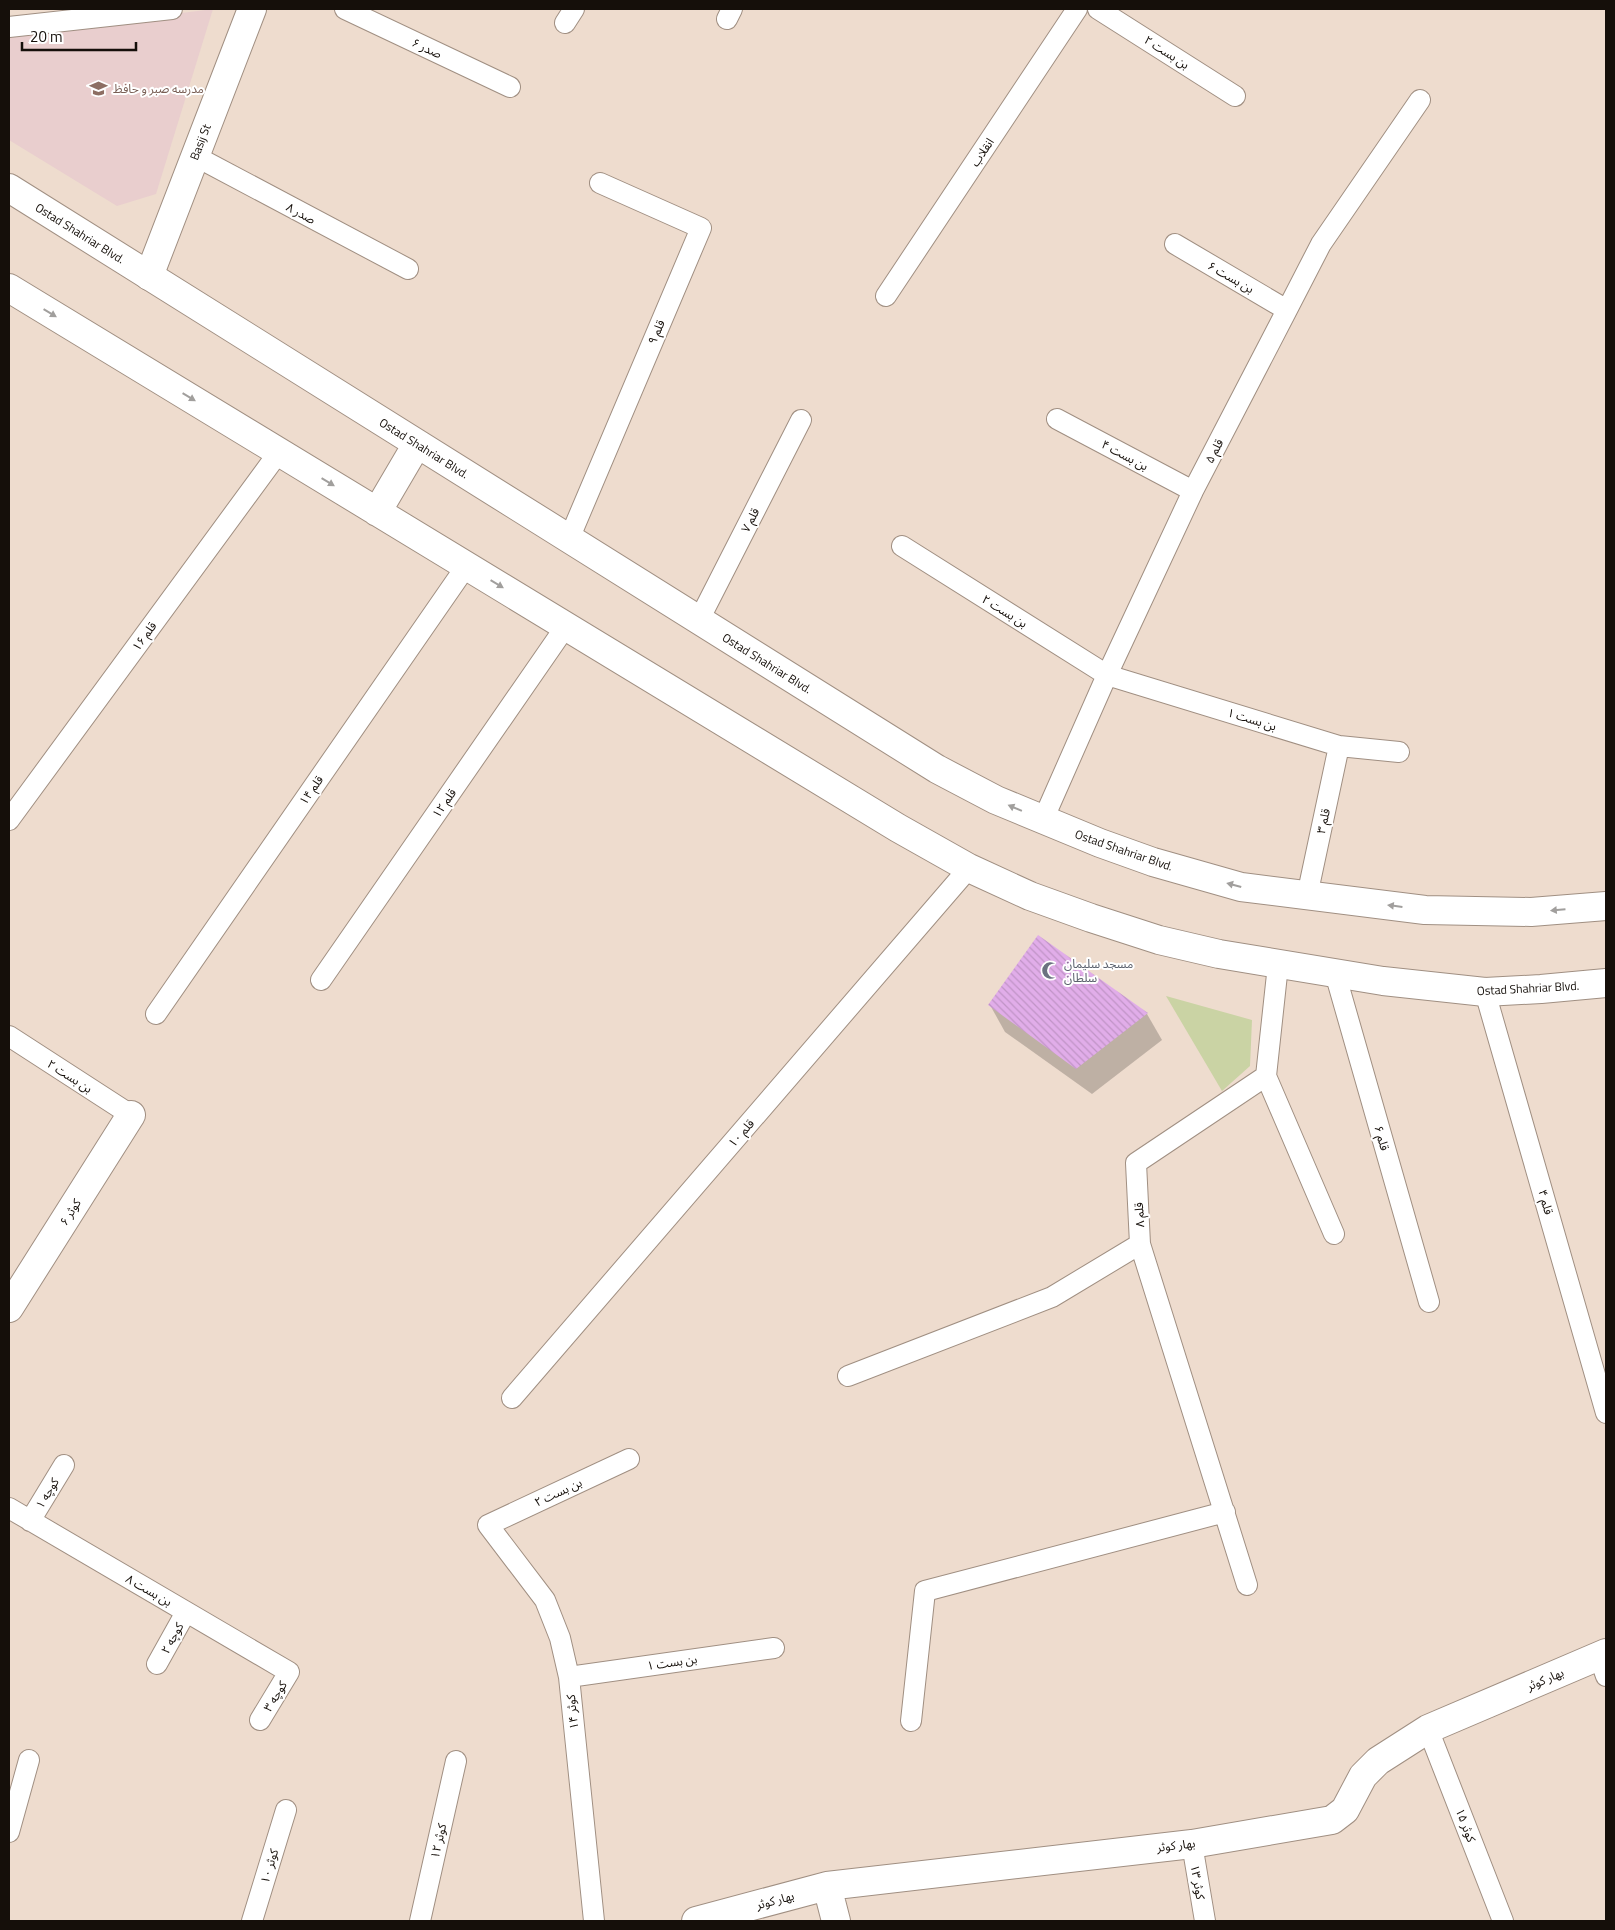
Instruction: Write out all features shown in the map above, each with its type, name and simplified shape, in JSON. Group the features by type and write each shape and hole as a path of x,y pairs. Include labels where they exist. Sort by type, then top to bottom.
{"main road":[{"name":"Basij St","path":"149,276 252,9"},
{"name":"Ostad Shahriar Blvd.","path":"9,188 937,769 996,800 1100,844 1153,862 1240,887 1425,910 1532,912 1606,906"},
{"name":"Ostad Shahriar Blvd.","path":"9,288 898,828 969,868 1030,896 1159,940 1278,965 1383,981 1485,992 1606,983"},
{"path":"377,512 418,444"},
{"name":"کوثر ۶","path":"9,1308 131,1115"},
{"name":"بهار کوثر","path":"696,1921 827,1886 1192,1844 1332,1820 1345,1810 1363,1776 1378,1761 1428,1730 1604,1662"},
{"path":"827,1886 836,1921"}],"lane":[{"path":"9,27 172,9"},
{"name":"صدر ۶","path":"345,9 510,87"},
{"name":"انقلاب","path":"886,296 1077,9"},
{"name":"بن بست ۲","path":"1098,9 1235,96"},
{"name":"قلم ۵","path":"1043,820 1193,491 1321,244 1420,100"},
{"name":"صدر ۸","path":"195,156 408,269"},
{"name":"قلم ۹","path":"569,539 701,228 600,183"},
{"name":"بن بست ۶","path":"1175,244 1287,310"},
{"name":"قلم ۷","path":"699,620 801,420"},
{"name":"بن بست ۴","path":"1057,420 1193,491"},
{"name":"قلم ۱۶","path":"9,820 279,452"},
{"name":"بن بست ۲","path":"902,546 1108,675"},
{"name":"قلم ۱۴","path":"156,1014 467,566"},
{"name":"قلم ۱۲","path":"321,980 566,626"},
{"name":"بن بست ۱","path":"1108,675 1339,746 1399,752"},
{"name":"قلم ۳","path":"1307,896 1339,746"},
{"name":"قلم ۱۰","path":"512,1398 969,868"},
{"path":"1278,965 1266,1076 1334,1234"},
{"name":"قلم ۶","path":"1335,973 1429,1302"},
{"name":"قلم ۴","path":"1485,992 1606,1413"},
{"name":"بن بست ۲","path":"11,1042 131,1115"},
{"name":"قلم ۸","path":"848,1376 1052,1297 1140,1244 1136,1163 1266,1076"},
{"path":"1140,1244 1247,1584"},
{"name":"بن بست ۲","path":"488,1525 629,1459"},
{"name":"کوچه ۱","path":"30,1521 64,1465"},
{"name":"بن بست ۸","path":"9,1508 289,1672"},
{"path":"911,1721 925,1590 1225,1512"},
{"name":"کوثر ۱۴","path":"488,1525 545,1600 560,1638 569,1677 594,1921"},
{"name":"کوچه ۲","path":"157,1664 186,1612"},
{"name":"بن بست ۱","path":"569,1677 774,1648"},
{"name":"کوچه ۳","path":"260,1720 289,1672"},
{"name":"کوثر ۱۵","path":"1428,1730 1503,1921"},
{"path":"9,1832 29,1760"},
{"name":"کوثر ۱۲","path":"420,1921 456,1762"},
{"name":"کوثر ۱۰","path":"252,1921 286,1810"},
{"name":"کوثر ۱۳","path":"1192,1844 1205,1921"}],"shaded area":[{"name":"مدرسه صبر و حافظ","path":"213,9 156,194 117,206 9,140 9,35"}],"green space":[{"path":"1166,996 1252,1020 1250,1066 1222,1091"}],"building":[{"name":"مسجد سلیمان سلطان","path":"1038,935 1148,1013 1076,1069 988,1005"}],"place":[{"name":"مدرسه صبر و حافظ","path":"99,88"},
{"name":"مسجد سلیمان سلطان","path":"1050,970"}]}
